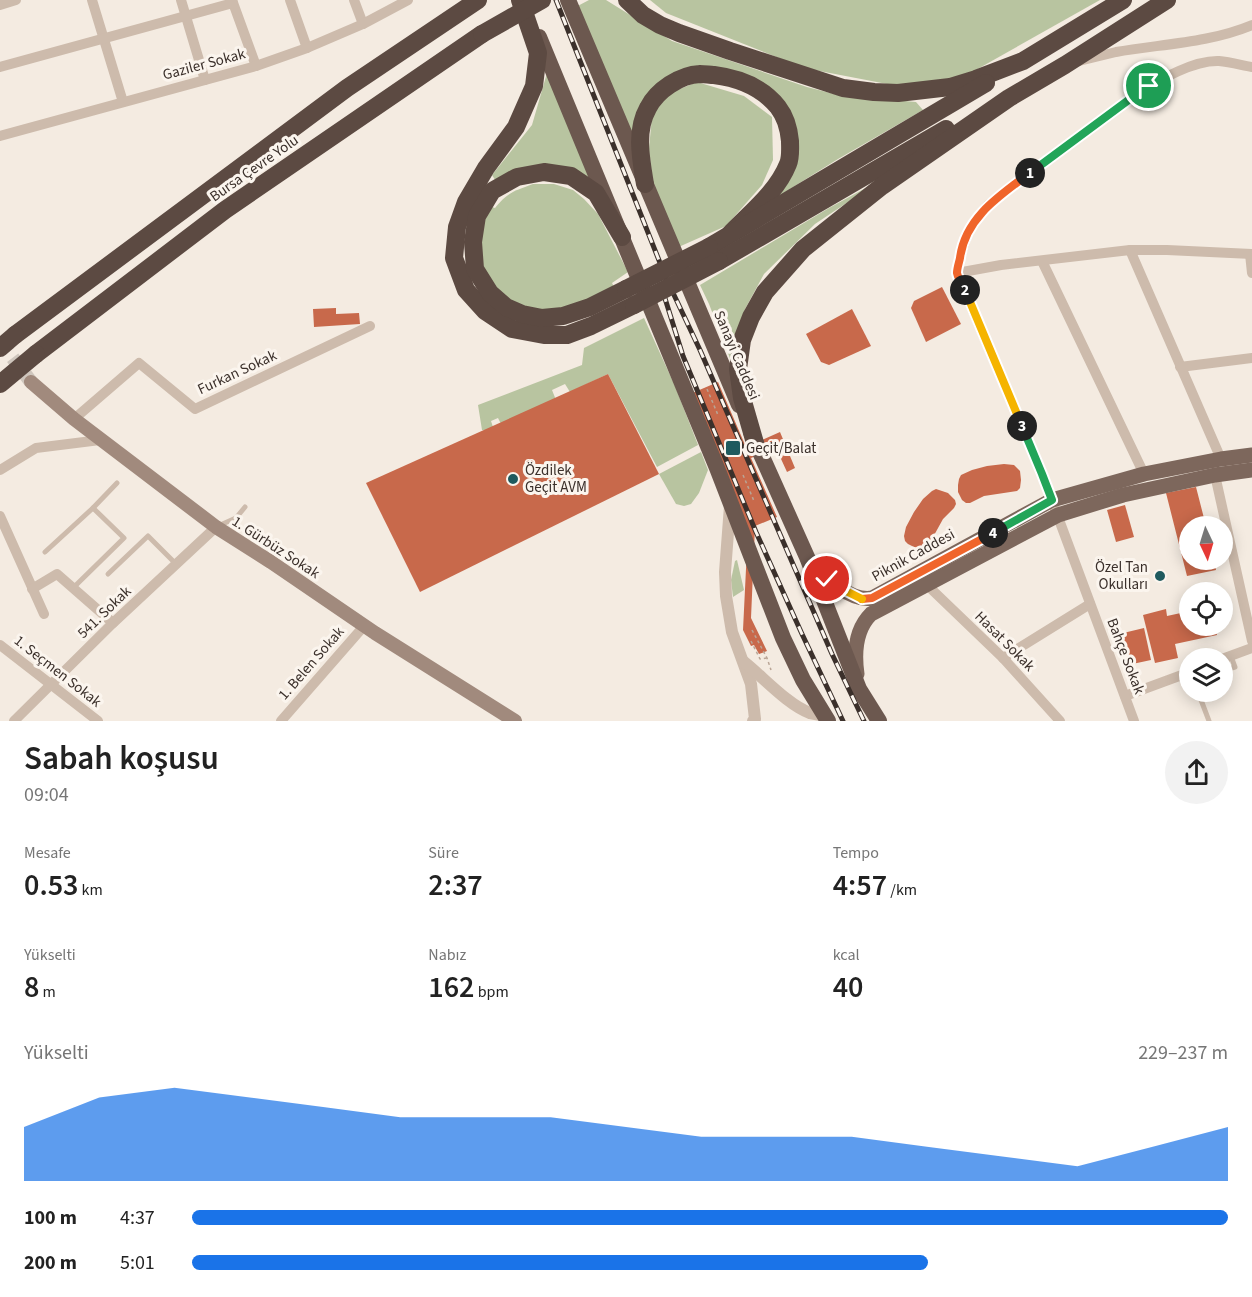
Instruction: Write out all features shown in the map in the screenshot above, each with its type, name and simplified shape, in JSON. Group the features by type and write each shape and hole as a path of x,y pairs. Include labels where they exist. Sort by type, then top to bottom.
{"highway":[{"path":"522,0 713,457 783,638 803,680 826,718"},
{"path":"522,0 538,53 534,86 516,127 486,168 466,202 457,227 454,258 466,290 485,311 512,329 544,335 567,335 591,326 630,297 1060,67"},
{"name":"Bursa Çevre Yolu","path":"0,384 225,210 482,34 542,0"},
{"name":"Sanayi Caddesi","path":"568,0 755,443 807,557 860,689 879,721"},
{"path":"627,0 643,15 679,33 843,88 898,93 942,88 976,79 1023,61"},
{"path":"730,234 1123,0"},
{"path":"755,443 742,398 738,369 742,340 751,317 765,292 803,249 882,186 1010,98 1167,0"},
{"name":"Bursa Çevre Yolu","path":"0,348 347,88 474,2"},
{"path":"645,184 640,147 642,127 648,108 668,86 684,78 700,74 725,77 749,84 766,95 779,108 789,134 789,163 773,189 714,254"},
{"path":"622,237 596,192 571,176 544,172 517,177 492,191 477,216 472,242 476,268 490,293 506,307 522,314 542,318 563,316 630,297"}],"main road":[{"name":"1. Gürbüz Sokak","path":"31,382 100,440 216,527 498,716 515,721"},
{"name":"Piknik Caddesi","path":"807,557 827,579 846,591 863,600 872,598 1055,507 1144,474 1252,454"},
{"name":"Piknik Caddesi","path":"860,689 854,656 864,620 1055,507 1215,475 1252,470"}],"street":[{"path":"92,0 123,102"},
{"path":"181,0 205,80"},
{"path":"290,0 307,48"},
{"path":"354,0 363,24"},
{"name":"Gaziler Sokak","path":"0,136 256,66 307,48 363,24 408,0"},
{"path":"0,68 232,1 256,66"},
{"path":"1060,67 1114,53 1192,41 1237,31 1252,25"},
{"path":"1252,67 1220,61 1194,65 1138,93 988,205 968,231 960,253 957,273 1130,250 1251,254 1252,273"},
{"path":"1130,250 1221,459"},
{"path":"1042,261 1144,474"},
{"name":"Bahçe Sokak","path":"957,273 1042,474 1134,721"},
{"name":"Furkan Sokak","path":"74,419 139,363 195,409 370,326"},
{"path":"1180,367 1252,358"},
{"path":"0,470 36,448 100,440"},
{"path":"1215,475 1252,641"},
{"path":"730,505 725,572 726,596 732,632 751,684 754,720"},
{"path":"0,516 44,614"},
{"name":"541. Sokak","path":"14,721 113,623 216,527"},
{"path":"32,589 57,574 113,623"},
{"name":"Hasat Sokak","path":"926,584 1003,658 1060,721"},
{"path":"1003,658 1090,604"},
{"name":"1. Belen Sokak","path":"281,721 364,626"},
{"name":"1. Seçmen Sokak","path":"0,645 98,721"},
{"path":"1233,655 1252,648"},
{"path":"743,661 799,706 810,713 826,718"},
{"path":"1125,696 1179,676"}],"lane":[{"path":"45,552 117,483"},
{"path":"216,527 236,518 245,507"},
{"path":"73,588 124,538 93,508"},
{"path":"108,574 148,536 176,564"},
{"path":"1202,702 1209,721"}],"path":[{"path":"707,388 718,415"},
{"path":"743,475 754,501"},
{"path":"752,630 763,652"},
{"path":"752,641 760,659 767,658"}],"green space":[{"path":"589,0 606,0 672,41 807,87 838,95 916,102 923,110 777,197 796,153 751,80 699,65 671,78 634,137 572,9"},
{"path":"650,0 1100,0 958,80 913,89 804,68 666,13"},
{"path":"547,73 592,184 575,173 497,183 492,175 532,125"},
{"path":"697,82 744,96 772,117 773,160 762,185 726,226 674,249 653,185 649,149 653,105 675,91"},
{"path":"884,178 815,224 764,274 745,309 731,361 700,285"},
{"path":"533,184 554,184 573,190 598,214 628,272 612,283 614,287 571,309 527,309 503,297 489,279 481,261 480,238 484,220 492,207 495,208 508,195"},
{"path":"644,318 675,386 698,445 657,467 608,374 570,392 565,384 552,390 556,400 502,426 498,418 491,421 494,430 482,430 478,405 582,365 584,348"},
{"path":"701,452 708,470 699,493 691,504 684,506 676,504 659,474"},
{"path":"737,560 744,590 733,597 731,580"}],"building":[{"path":"942,287 961,324 926,342 911,308 914,301"},
{"path":"336,308 336,314 359,313 360,324 314,327 313,309"},
{"path":"852,309 871,346 829,365 821,362 806,334"},
{"name":"Özdilek Geçit AVM","path":"608,374 659,474 420,592 366,483"},
{"path":"718,382 746,447 780,432 795,468 787,472 776,448 751,458 777,517 755,526 751,618 767,651 759,654 754,645 751,646 743,630 748,528 690,394"},
{"path":"1014,465 1020,471 1020,488 1017,491 984,496 970,503 962,500 958,492 961,475 987,466"},
{"path":"1196,487 1203,516 1179,516 1179,544 1166,493"},
{"path":"936,489 948,493 956,504 943,519 927,548 924,550 916,548 905,541 906,527 923,499"},
{"name":"Özel Tan Okulları","path":"1125,505 1134,537 1116,542 1107,510"},
{"path":"1185,570 1216,570 1187,576"},
{"name":"Özel Tan Okulları","path":"1166,609 1167,616 1179,613 1179,636 1212,636 1175,644 1178,658 1155,663 1143,615"},
{"name":"Özel Tan Okulları","path":"1144,628 1151,660 1123,666 1115,635"}],"tunnel":[{"path":"0,341 31,382"}],"railway":[{"path":"556,0 666,278 700,350 832,654 864,721"},
{"path":"658,276 683,356 756,532 843,721"}],"place":[{"name":"Geçit/Balat","path":"733,448"},
{"name":"Özdilek Geçit AVM","path":"513,479"},
{"name":"Özel Tan Okulları","path":"1160,576"}],"route":[{"path":"827,579 863,600 872,598 1052,500 957,273 960,253 968,231 988,205 1149,86"}]}
